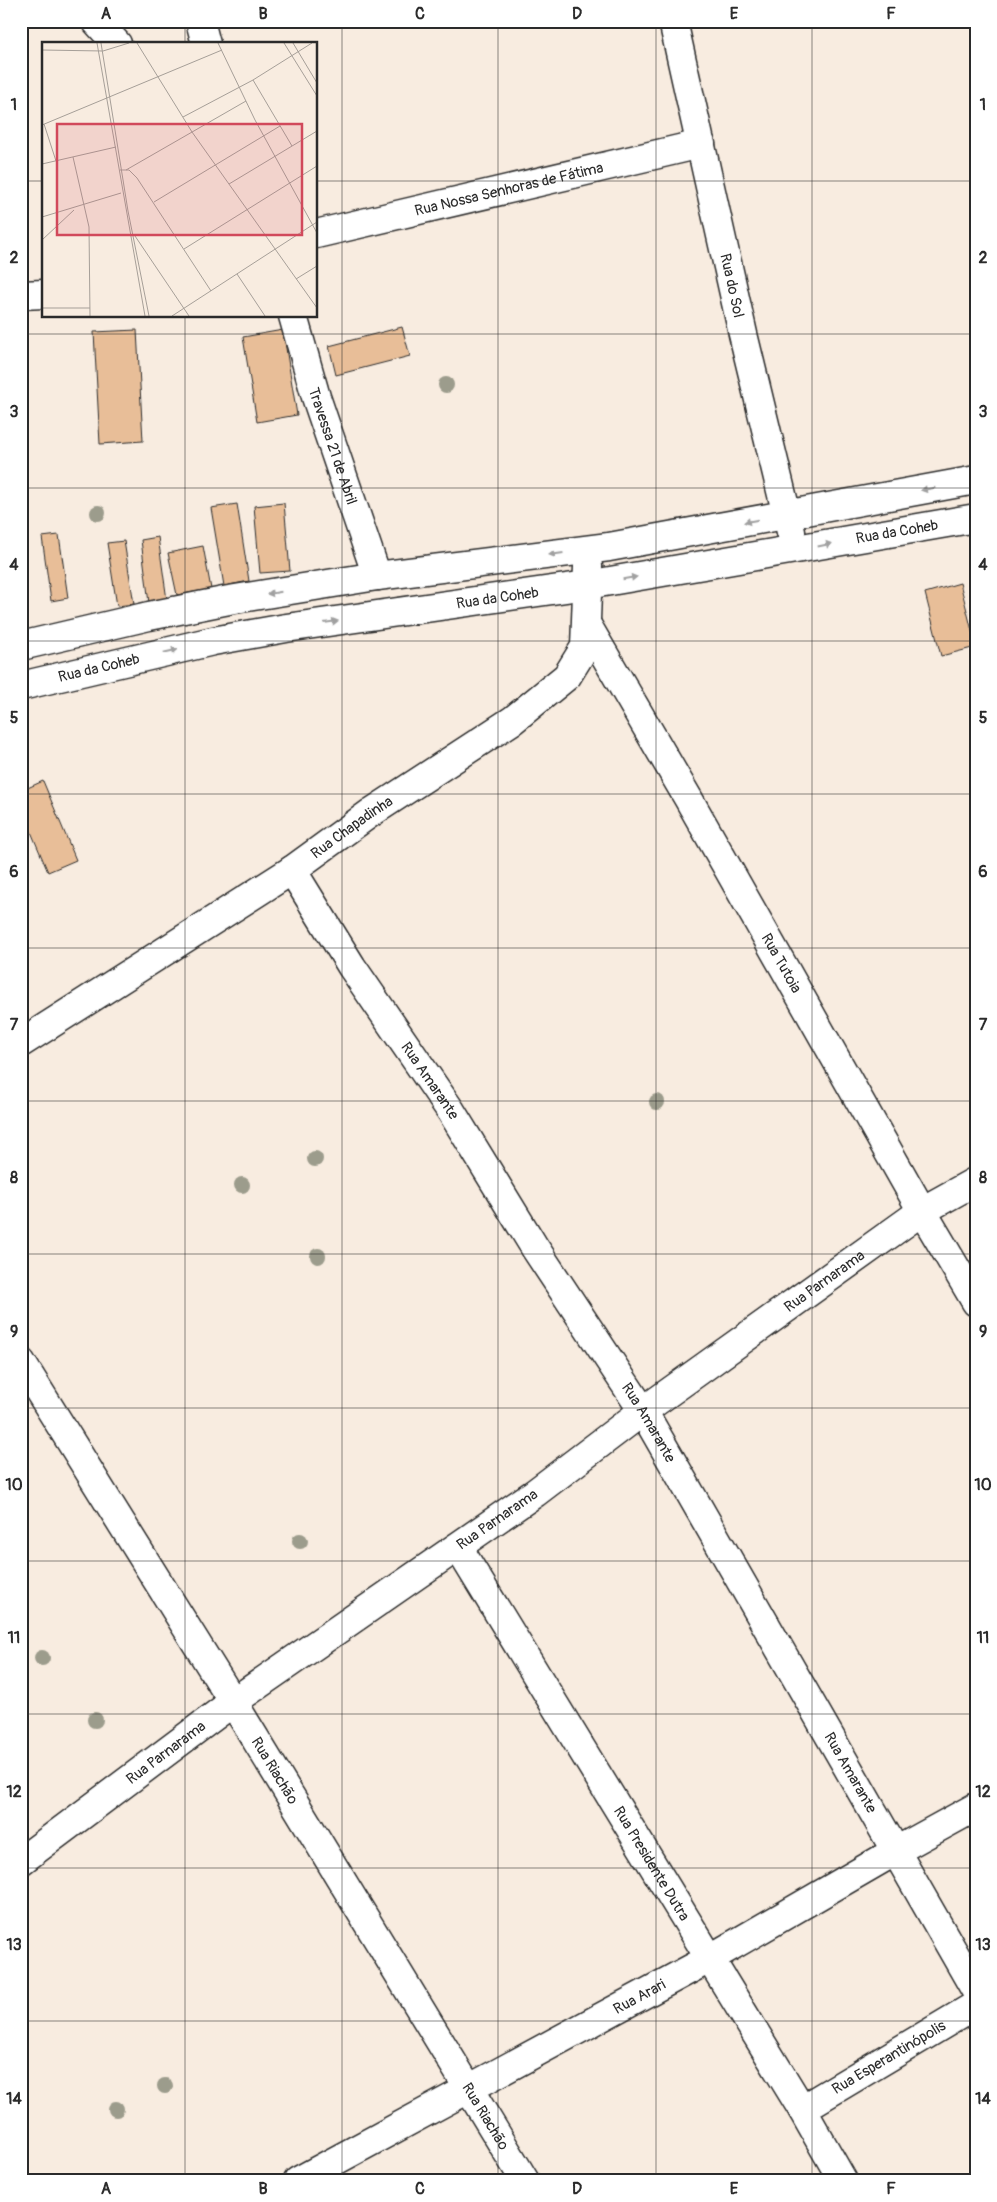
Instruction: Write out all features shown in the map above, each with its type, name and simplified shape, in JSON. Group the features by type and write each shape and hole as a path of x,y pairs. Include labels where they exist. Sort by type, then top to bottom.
{"street":[{"path":"96,21 115,42"},
{"path":"200,21 205,42"},
{"name":"Rua do Sol","path":"673,21 743,334 786,515 797,550"},
{"name":"Rua Nossa Senhoras de Fátima","path":"318,234 701,144"},
{"path":"21,295 42,294"},
{"name":"Travessa 21 de Abril","path":"294,318 316,397 377,576"},
{"path":"21,646 149,616 229,600 377,576 588,550 976,480"},
{"name":"Rua da Coheb","path":"21,686 213,641 286,628 587,585 976,518"},
{"name":"Rua Chapadinha","path":"21,1043 292,870 369,814 513,720 551,690 567,676 585,647 588,550"},
{"name":"Rua Tutoia","path":"587,625 693,807 922,1212 976,1302"},
{"name":"Rua Amarante","path":"292,870 352,967 451,1111 535,1248 643,1411 753,1600 894,1852 976,1991"},
{"name":"Rua Parnarama","path":"21,1861 233,1702 535,1493 643,1411 922,1212 976,1181"},
{"name":"Rua Riachão","path":"21,1362 233,1702 525,2181"},
{"name":"Rua Presidente Dutra","path":"458,1547 802,2109 843,2181"},
{"name":"Rua Arari","path":"298,2181 709,1959 976,1807"},
{"name":"Rua Esperantinópolis","path":"802,2109 976,2005"}],"building":[{"path":"402,327 410,356 336,375 329,346"},
{"path":"137,330 143,441 100,444 94,332"},
{"path":"283,330 297,415 257,422 243,337"},
{"path":"284,503 290,571 260,573 254,506"},
{"path":"237,504 249,581 224,586 211,508"},
{"path":"59,535 68,598 51,601 42,537"},
{"path":"158,537 167,600 149,603 141,540"},
{"path":"124,541 134,604 117,606 107,543"},
{"path":"203,546 211,589 177,595 168,553"},
{"path":"960,583 976,647 941,656 925,593"},
{"path":"43,781 76,860 48,872 21,808 21,791"}]}
